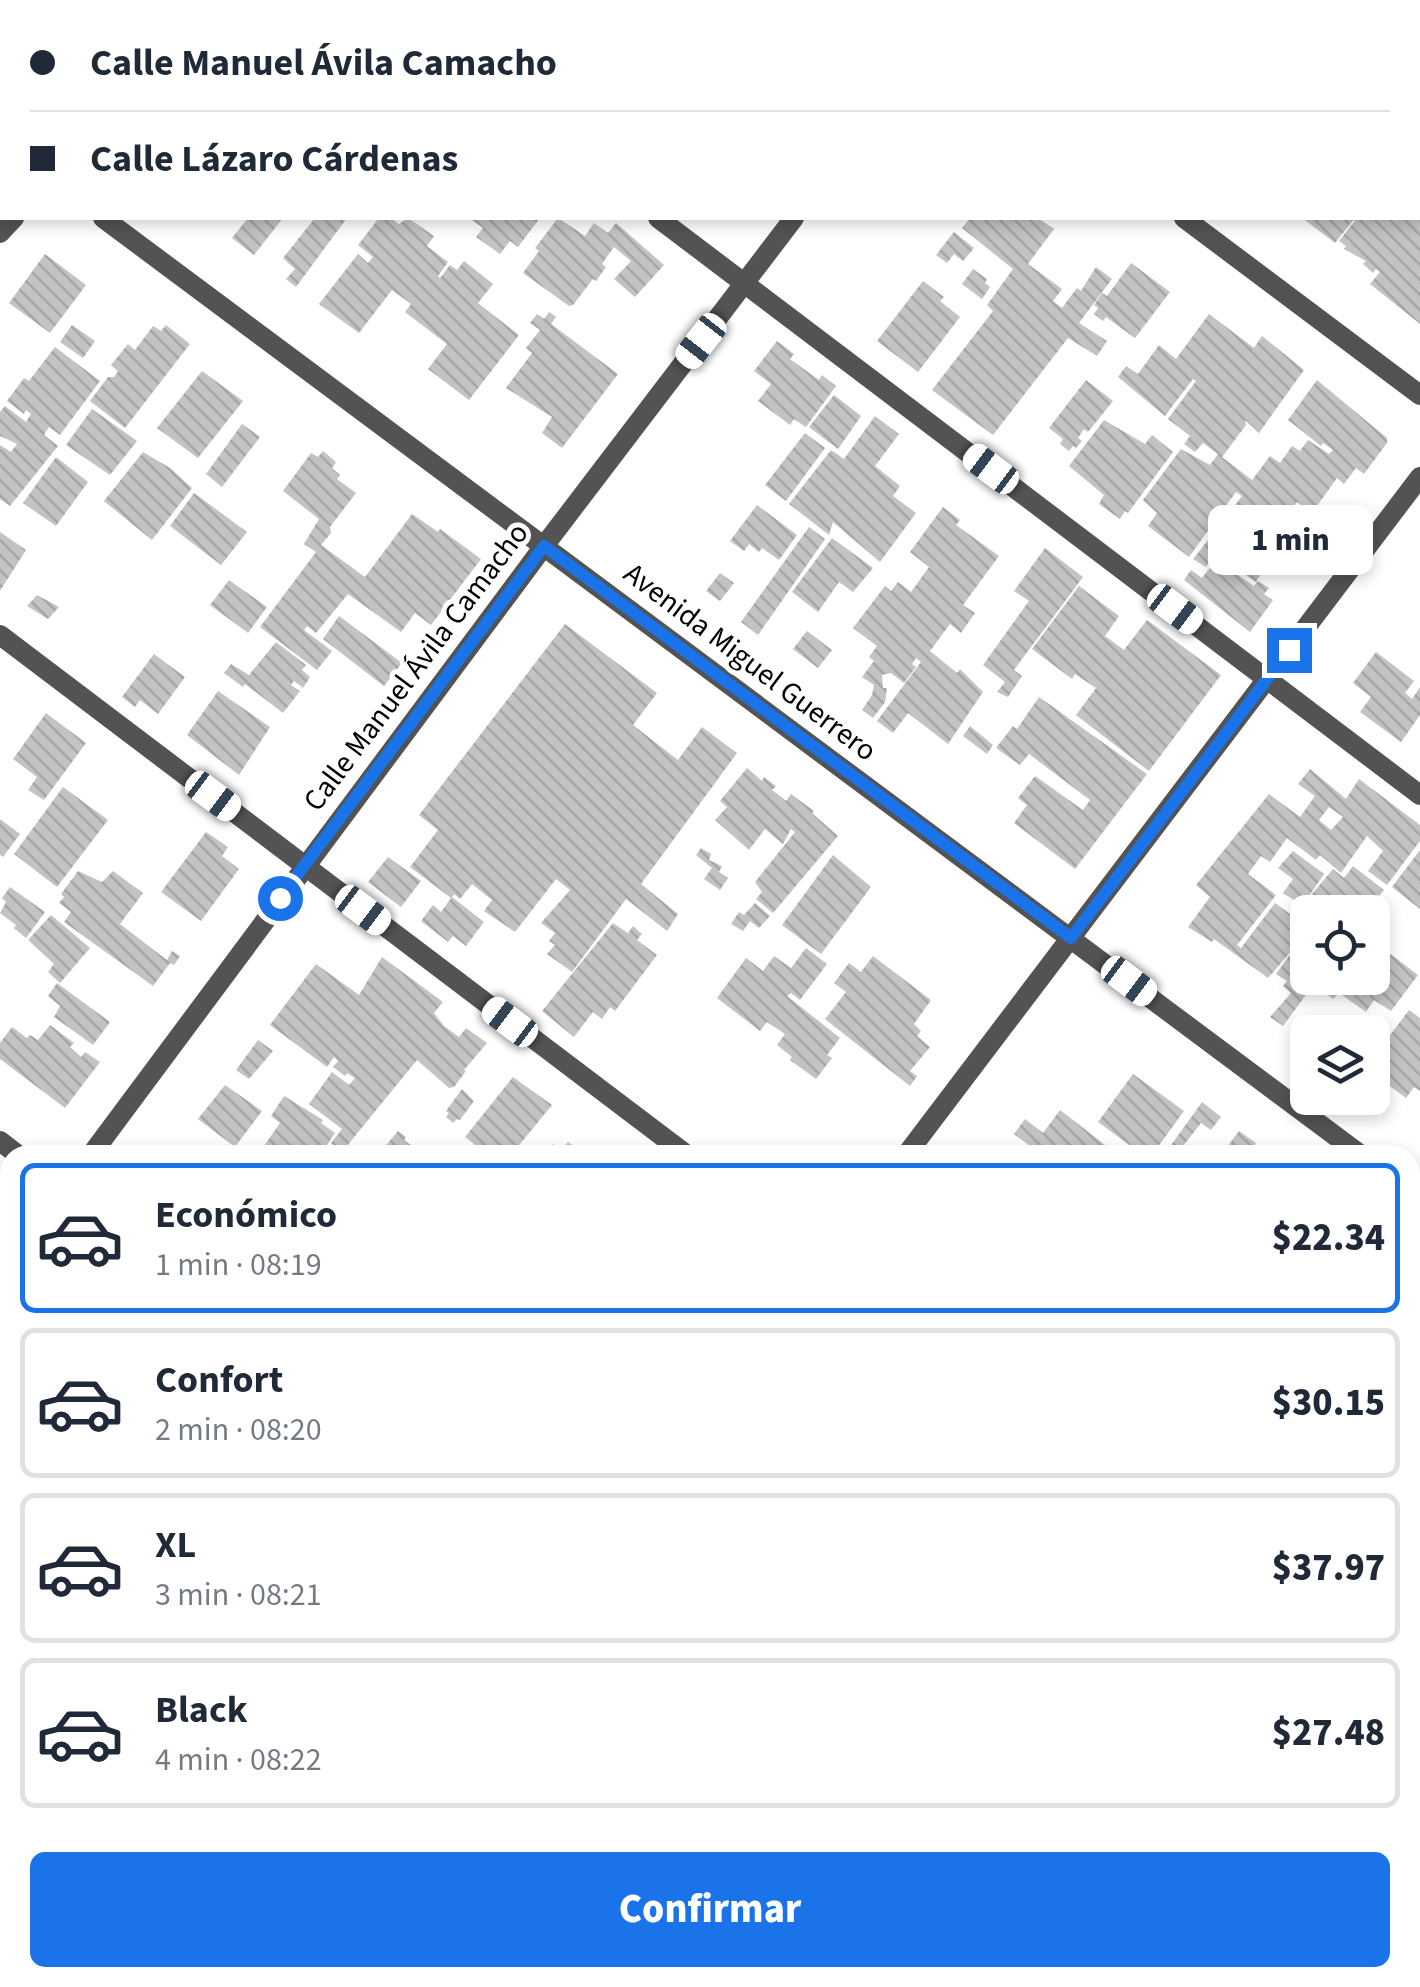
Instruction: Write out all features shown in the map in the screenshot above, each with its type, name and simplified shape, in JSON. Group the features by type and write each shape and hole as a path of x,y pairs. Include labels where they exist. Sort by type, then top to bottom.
{"street":[{"name":"Avenida Miguel Guerrero","path":"106,220 1348,1145"},
{"path":"661,220 1420,795"},
{"name":"Calle Manuel Ávila Camacho","path":"98,1145 544,546 792,220"},
{"path":"1187,220 1420,395"},
{"path":"914,1145 1420,477"},
{"path":"0,634 675,1145"}],"building":[{"path":"246,220 281,220 254,255 232,238"},
{"path":"313,220 346,220 296,287 286,279 295,269 283,258"},
{"path":"377,220 399,224 411,220 434,236 427,246 448,262 440,278 450,265 457,270 464,261 493,284 478,303 519,335 469,400 428,369 447,344 405,312 411,304 392,290 359,333 319,304 358,254 368,263 373,257 358,245"},
{"path":"472,220 538,220 518,247 510,241 500,254 476,237 483,228"},
{"path":"556,220 585,236 594,223 608,233 616,223 664,265 635,297 614,279 631,261 614,247 596,281 593,279 569,306 523,273 539,251 535,248"},
{"path":"968,220 1041,220 1054,229 1028,264 1062,289 1053,301 1062,308 1077,288 1081,291 1096,267 1112,279 1079,323 1107,341 1097,356 1068,338 993,435 932,390 993,311 987,305 1013,269 962,228"},
{"path":"1307,220 1353,220 1335,243"},
{"path":"1355,220 1420,220 1420,324 1370,284 1380,272 1376,269 1373,273 1363,264 1366,261 1344,249 1346,246 1339,241"},
{"path":"954,232 974,248 963,261 954,254 947,263 936,255"},
{"path":"45,254 86,285 50,333 9,303"},
{"path":"1131,263 1170,292 1135,338 1106,317 1103,321 1094,314 1098,308 1094,305 1102,293 1107,296"},
{"path":"973,269 987,279 985,283 990,287 982,299 962,284"},
{"path":"923,281 944,297 940,301 960,317 918,372 877,341"},
{"path":"549,312 556,317 551,324 618,374 562,448 542,433 552,417 506,388 532,353 526,348 540,330 530,323 537,314 544,319"},
{"path":"1209,314 1254,348 1262,336 1304,370 1259,433 1245,420 1246,425 1222,457 1252,480 1270,456 1280,463 1292,446 1300,451 1308,440 1329,454 1333,450 1323,443 1321,446 1288,420 1317,380 1387,438 1364,474 1356,468 1344,484 1337,478 1312,513 1297,502 1279,528 1285,532 1277,543 1271,538 1257,557 1216,530 1242,496 1236,492 1189,557 1148,526 1157,513 1143,500 1181,449 1210,465 1218,454 1203,443 1195,452 1184,444 1190,436 1168,419 1196,381 1193,379 1165,416 1118,377 1126,366 1138,374 1159,345 1176,359"},
{"path":"72,325 95,341 83,358 60,342"},
{"path":"166,325 190,344 125,428 90,401 108,377 114,377 118,371 111,365 128,344 135,350 153,326 161,331"},
{"path":"777,341 794,354 790,359 819,380 822,375 836,386 806,427 794,419 790,425 758,401 771,384 754,371"},
{"path":"55,347 100,381 60,435 49,427 44,435 58,446 10,506 0,499 0,445 11,452 17,444 0,436 0,412 5,406 26,422 31,414 26,410 24,414 7,401 24,378 29,381"},
{"path":"202,371 243,401 198,458 157,428"},
{"path":"1086,380 1113,401 1088,432 1084,429 1076,448 1073,446 1069,451 1060,444 1063,439 1049,428"},
{"path":"834,395 861,416 838,449 809,427"},
{"path":"92,409 137,441 110,475 66,445"},
{"path":"875,416 899,434 875,466 900,486 893,496 916,513 880,562 833,522 829,535 789,504 831,450 844,459"},
{"path":"1104,420 1145,444 1152,435 1173,452 1120,519 1099,504 1104,495 1069,466"},
{"path":"242,424 260,437 222,487 206,474"},
{"path":"805,433 825,448 786,501 765,485"},
{"path":"323,451 336,462 332,468 340,475 337,479 356,493 321,545 365,577 412,514 481,559 431,625 415,613 401,632 348,594 316,633 307,626 304,630 332,651 317,670 260,627 316,552 304,544 319,519 283,491 311,453 318,457"},
{"path":"143,452 170,468 192,488 152,540 104,501"},
{"path":"56,457 88,482 56,526 23,503"},
{"path":"194,493 247,532 221,565 170,526"},
{"path":"757,505 797,535 779,560 762,548 759,552 749,544 744,551 730,541"},
{"path":"943,507 960,520 956,525 999,556 963,605 975,613 961,633 950,624 930,651 957,673 960,669 983,692 948,744 908,713 893,733 877,721 921,662 916,658 912,664 916,667 904,683 891,673 882,675 883,688 887,688 885,702 873,718 862,710 874,685 862,677 874,661 869,657 877,646 853,628 885,586 891,591 898,582 911,592 929,567 910,552"},
{"path":"1296,514 1322,534 1311,549 1285,529"},
{"path":"809,527 825,539 758,635 741,622"},
{"path":"0,532 26,550 0,591"},
{"path":"832,538 873,568 853,592 839,582 818,612 792,592"},
{"path":"1209,539 1220,546 1206,567 1193,559"},
{"path":"1045,548 1083,577 1014,670 1022,676 1008,697 997,692 1005,682 983,665 1029,601 1014,591"},
{"path":"1238,549 1265,567 1256,582 1228,563"},
{"path":"1216,560 1254,586 1258,581 1269,588 1264,594 1273,600 1250,632 1184,580 1191,570 1202,578"},
{"path":"720,573 734,583 720,601 706,591"},
{"path":"229,580 267,607 248,633 210,605"},
{"path":"1079,586 1119,616 1105,636 1124,650 1147,620 1221,675 1149,771 1076,715 1096,688 1075,674 1072,679 1032,649"},
{"path":"37,595 59,607 48,619 27,606"},
{"path":"339,616 402,663 384,686 323,639"},
{"path":"565,624 657,693 633,725 678,760 702,727 737,753 641,884 678,914 667,931 626,899 572,972 547,954 555,945 549,941 555,933 541,923 570,890 556,879 515,932 484,911 492,900 472,884 460,899 454,894 452,897 484,922 466,946 453,936 448,942 421,921 433,905 441,912 451,898 410,867 438,830 419,815"},
{"path":"807,631 832,650 818,668 793,649"},
{"path":"276,642 306,665 302,670 310,677 303,688 294,681 291,685 300,691 283,713 224,673 231,664 249,675"},
{"path":"1376,652 1414,681 1405,693 1412,699 1420,687 1420,715 1401,742 1360,712 1371,697 1353,683"},
{"path":"154,654 185,677 158,714 140,700 135,707 122,697"},
{"path":"218,691 270,727 239,775 187,735"},
{"path":"1039,697 1147,774 1075,869 1014,823 1027,805 1018,798 1035,776 1083,810 1090,800 1029,754 1020,765 996,748 1013,726 1017,729"},
{"path":"46,713 86,743 44,800 28,790 37,777 13,759"},
{"path":"970,726 993,745 987,754 963,736"},
{"path":"747,768 762,781 764,777 776,786 772,790 786,801 791,794 814,811 838,836 773,913 756,899 762,892 755,882 795,832 791,829 783,844 765,829 749,850 715,820 727,807 720,801"},
{"path":"1310,769 1346,799 1359,779 1420,825 1420,841 1387,885 1368,871 1383,851 1367,836 1341,873 1320,855 1316,860 1287,838 1270,862 1261,856 1248,874 1276,895 1237,945 1241,948 1275,903 1290,914 1290,952 1268,978 1214,939 1212,942 1188,927 1210,897 1196,885 1269,794 1300,817 1315,796 1298,784","holes":["1329,807 1343,817 1331,830 1319,820"]},
{"path":"63,787 108,820 57,887 14,854"},
{"path":"0,819 20,834 3,857 0,854"},
{"path":"206,832 228,847 222,856 239,869 201,921 161,892"},
{"path":"701,848 711,854 709,860 722,866 719,872 728,878 720,890 704,879 712,868 696,855"},
{"path":"1420,850 1420,909 1392,887"},
{"path":"1293,851 1324,874 1310,895 1290,897 1283,893 1293,879 1278,868"},
{"path":"833,855 871,887 821,954 782,925"},
{"path":"388,857 421,881 401,907 368,882"},
{"path":"1353,866 1384,890 1380,895 1312,894 1333,869 1344,878"},
{"path":"78,871 102,882 113,871 143,893 120,924 167,960 172,951 180,956 153,986 64,922 71,912 59,903 64,897 61,894"},
{"path":"10,887 45,912 26,938 0,913 6,902 2,898"},
{"path":"755,903 770,916 759,928 750,921 743,931 731,924 739,912 744,915"},
{"path":"51,915 90,948 60,983 48,972 54,964 28,940"},
{"path":"613,923 628,933 633,926 642,934 637,940 657,955 615,1011 610,1007 602,1019 593,1012 574,1037 542,1011"},
{"path":"806,948 827,964 800,1000 791,993 787,996 840,1038 827,1055 832,1058 816,1079 777,1045 785,1034 767,1022 760,1031 717,998 746,958 763,971 774,956 791,968"},
{"path":"1390,954 1418,975 1391,1011 1374,1000 1366,1012 1342,995 1390,995"},
{"path":"1290,955 1290,992 1283,986 1287,981 1276,974"},
{"path":"873,956 931,1000 914,1024 921,1031 917,1036 930,1047 910,1071 917,1076 910,1086 825,1019 846,992 834,983 849,963 861,972"},
{"path":"382,957 443,1002 434,1013 444,1026 459,1037 466,1028 487,1043 454,1087 449,1088 417,1060 348,1145 333,1145 331,1143 342,1129 309,1104 332,1072 349,1085 355,1078 333,1067 338,1061 334,1057 327,1067 270,1025 316,964 359,995"},
{"path":"57,983 110,1022 93,1045 54,1017 60,1006 48,996"},
{"path":"1290,994 1306,995 1283,1026 1270,1017"},
{"path":"1409,1010 1420,1018 1420,1091 1414,1087 1406,1098 1390,1086 1390,1035"},
{"path":"50,1025 74,1043 70,1047 81,1057 85,1052 100,1062 65,1108 0,1059 0,1043 12,1027 27,1038 30,1035 38,1040"},
{"path":"258,1040 273,1051 249,1079 236,1070"},
{"path":"1133,1074 1184,1111 1159,1145 1129,1145 1098,1122"},
{"path":"513,1077 552,1105 519,1145 475,1145 465,1137"},
{"path":"225,1085 262,1111 236,1145 198,1119"},
{"path":"462,1089 474,1101 453,1123 446,1117 446,1111"},
{"path":"284,1096 323,1120 321,1123 335,1133 327,1145 265,1145 280,1123 271,1116"},
{"path":"1202,1102 1221,1117 1211,1130 1201,1123 1184,1145 1171,1145"},
{"path":"1060,1110 1105,1145 1029,1145 1014,1134 1025,1119 1043,1133"},
{"path":"398,1131 411,1145 386,1145"},
{"path":"1239,1131 1256,1143 1254,1145 1228,1145"}],"route":[{"path":"280,898 544,546 1071,938 1289,650"}]}
